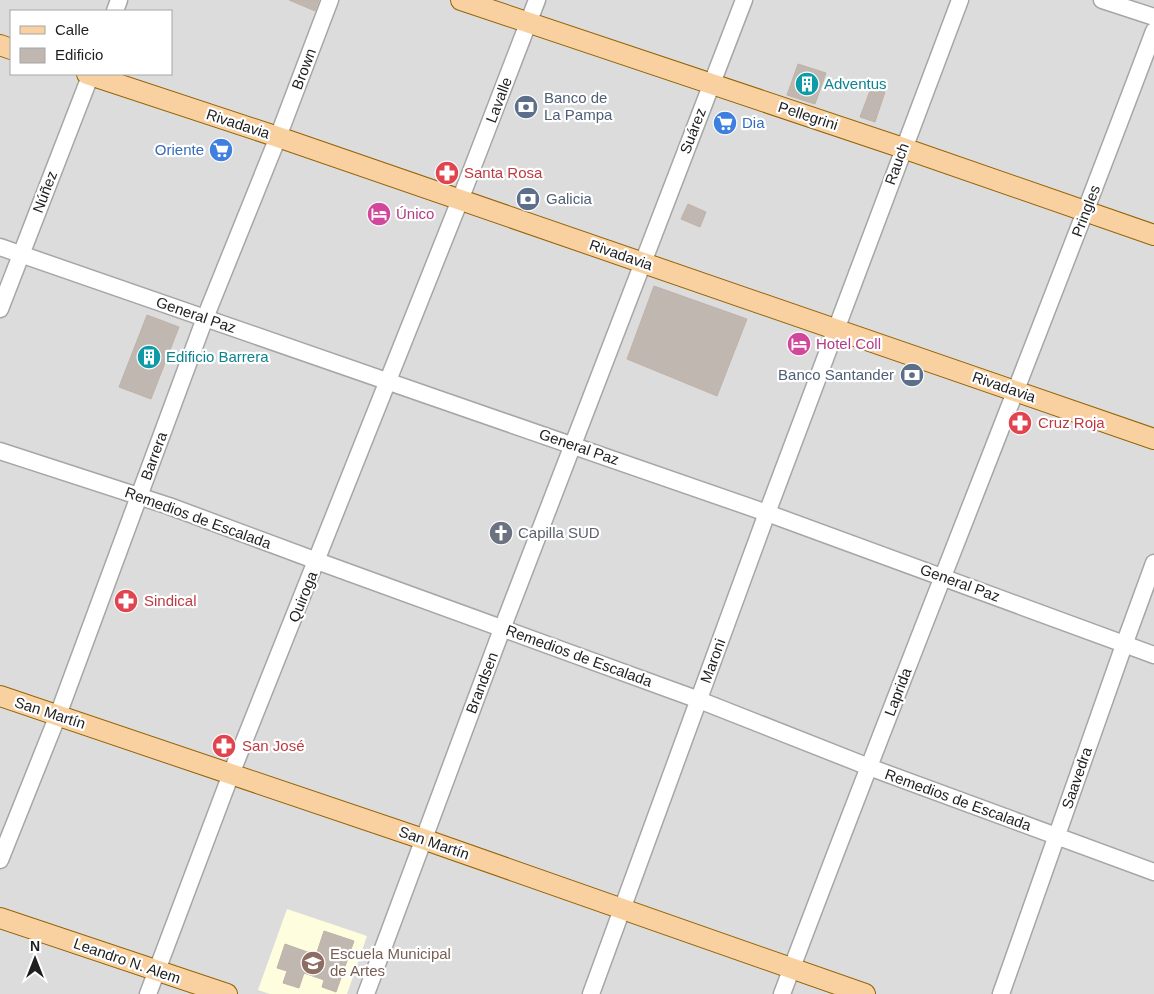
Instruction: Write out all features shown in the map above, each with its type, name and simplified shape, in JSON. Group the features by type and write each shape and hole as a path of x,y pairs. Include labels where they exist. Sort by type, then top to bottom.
{"main road":[{"name":"Pellegrini","path":"461,0 903,148 1154,235"},
{"name":"Rivadavia","path":"93,75 1154,439"},
{"name":"San Martín","path":"0,696 423,839 866,994"},
{"name":"Leandro N. Alem","path":"0,918 226,994"}],"street":[{"name":"Brown","path":"278,137 330,0"},
{"name":"Lavalle","path":"460,200 537,0"},
{"name":"Suárez","path":"642,262 744,0"},
{"name":"Rauch","path":"837,329 903,148 960,0"},
{"path":"1102,0 1154,17"},
{"name":"Pringles","path":"1016,391 1154,31"},
{"name":"Núñez","path":"0,309 90,75"},
{"name":"Barrera","path":"0,860 58,715 205,318 278,137"},
{"name":"Quiroga","path":"148,994 231,774 460,200"},
{"name":"General Paz","path":"0,247 389,380 767,513 1154,655"},
{"name":"Brandsen","path":"366,994 502,628 642,262"},
{"name":"Maroni","path":"591,994 767,513 837,329"},
{"name":"Laprida","path":"782,994 1016,391"},
{"name":"Remedios de Escalada","path":"0,451 169,506 699,700 869,767 1154,872"},
{"name":"Saavedra","path":"1001,994 1154,563"}],"shaded area":[{"path":"0,0 1154,0 1154,994 0,994"},
{"name":"Escuela Municipal de Artes","path":"287,909 367,936 347,994 270,994 258,990"}],"building":[{"path":"289,0 319,0 315,11"},
{"name":"Adventus","path":"798,64 826,73 815,104 787,95"},
{"path":"871,88 885,92 875,122 860,117"},
{"path":"688,204 706,212 700,227 681,219"},
{"path":"654,286 747,319 717,396 627,359"},
{"name":"Edificio Barrera","path":"147,315 179,327 151,399 119,387"},
{"path":"324,931 354,941 336,992 322,987 324,980 304,973 299,988 283,983 287,971 277,968 285,944 316,955"}],"place":[{"name":"Adventus","path":"807,84"},
{"name":"Banco de La Pampa","path":"526,107"},
{"name":"Dia","path":"725,123"},
{"name":"Oriente","path":"221,150"},
{"name":"Santa Rosa","path":"447,173"},
{"name":"Galicia","path":"528,199"},
{"name":"Único","path":"379,214"},
{"name":"Hotel Coll","path":"799,344"},
{"name":"Edificio Barrera","path":"149,357"},
{"name":"Banco Santander","path":"912,375"},
{"name":"Cruz Roja","path":"1020,423"},
{"name":"Capilla SUD","path":"501,533"},
{"name":"Sindical","path":"126,601"},
{"name":"San José","path":"224,746"},
{"name":"Escuela Municipal de Artes","path":"313,963"}]}
